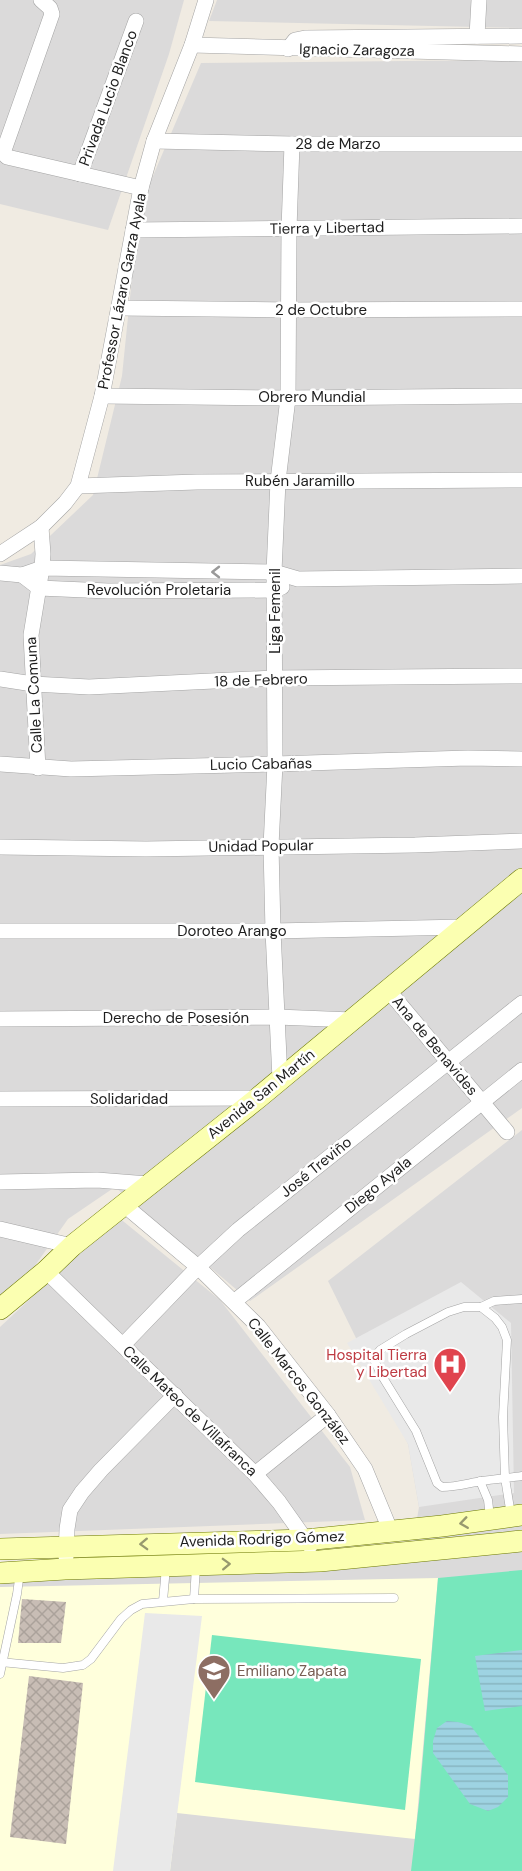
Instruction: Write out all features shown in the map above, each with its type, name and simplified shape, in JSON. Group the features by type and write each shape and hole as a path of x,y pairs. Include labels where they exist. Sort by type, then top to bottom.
{"street":[{"path":"41,0 52,12 4,154 7,157 141,188"},
{"name":"Professor Lázaro Garza Ayala","path":"0,554 41,527 78,486 102,396 141,188 154,141 192,45 206,0"},
{"path":"477,36 478,0"},
{"name":"Privada Lucio Blanco","path":"80,174 136,21"},
{"path":"288,49 295,40 305,38 522,36"},
{"name":"Ignacio Zaragoza","path":"192,45 522,54"},
{"name":"28 de Marzo","path":"154,141 292,144 522,144"},
{"name":"Liga Femenil","path":"280,1079 271,846 275,764 274,572 278,481 288,398 292,144"},
{"name":"Tierra y Libertad","path":"133,230 522,226"},
{"name":"2 de Octubre","path":"119,308 522,309"},
{"name":"Obrero Mundial","path":"102,396 288,398 522,396"},
{"name":"Rubén Jaramillo","path":"78,486 197,482 522,480"},
{"name":"Calle La Comuna","path":"38,768 31,635 42,568 41,527"},
{"name":"Revolución Proletaria","path":"0,573 22,575 42,568 274,572 298,579 522,576"},
{"path":"22,575 39,588"},
{"name":"Revolución Proletaria","path":"39,588 108,591 274,590 298,579"},
{"name":"18 de Febrero","path":"0,679 33,684 89,687 274,678 522,676"},
{"name":"Lucio Cabañas","path":"0,764 71,769 468,758 522,759"},
{"name":"Unidad Popular","path":"0,847 146,849 522,842"},
{"name":"Avenida San Martín","path":"0,1309 72,1246 258,1098 522,879"},
{"name":"Doroteo Arango","path":"0,931 273,931 464,927"},
{"name":"Ana de Benavides","path":"388,990 507,1132"},
{"name":"José Treviño","path":"123,1345 198,1267 247,1223 522,1003"},
{"name":"Derecho de Posesión","path":"0,1019 277,1017 352,1020"},
{"name":"Diego Ayala","path":"235,1301 522,1070"},
{"name":"Solidaridad","path":"0,1098 258,1098"},
{"path":"0,1182 97,1180 148,1184"},
{"name":"Calle Marcos González","path":"123,1204 235,1301 283,1356 365,1468 392,1532"},
{"path":"0,1229 72,1246"},
{"name":"Calle Mateo de Villafranca","path":"46,1271 255,1474 279,1502 320,1561"},
{"path":"65,1569 70,1510 101,1470 175,1395"},
{"path":"255,1474 328,1416"},
{"name":"Avenida Rodrigo Gómez","path":"0,1549 305,1540 392,1532 517,1516"},
{"name":"Avenida Rodrigo Gómez","path":"10,1572 320,1561 522,1542"}],"lane":[{"path":"522,1299 494,1301 481,1307 464,1307 448,1312 380,1350 375,1362 416,1431 437,1483 442,1487 522,1476"},
{"path":"481,1307 495,1318 502,1327 507,1340 503,1417 505,1478 517,1516"},
{"path":"480,1481 488,1500 490,1519"},
{"path":"194,1599 196,1565"},
{"path":"163,1601 166,1566"},
{"path":"0,1674 17,1594 10,1572"},
{"path":"1,1662 63,1668 83,1665 91,1659 121,1619 142,1604 194,1599 394,1598"}],"shaded area":[{"path":"0,0 184,0 169,54 108,230 0,204"},
{"path":"217,0 522,0 522,28 209,21"},
{"path":"522,60 522,1108 250,1301 115,1187 68,1219 0,1315 0,565 31,554 93,495 122,376 133,268 150,183 201,63"},
{"path":"522,1130 522,1871 0,1871 0,1583 410,1561 419,1507 408,1444 328,1281"},
{"path":"118,1217 220,1300 350,1467 365,1520 0,1534 0,1327"},
{"name":"Hospital Tierra y Libertad","path":"461,1282 511,1323 514,1493 419,1507 408,1444 347,1343"},
{"name":"Emiliano Zapata","path":"438,1578 415,1839 177,1813 170,1871 0,1871 0,1587"},
{"path":"145,1613 202,1616 170,1871 113,1871"}],"green space":[{"path":"522,1570 522,1871 411,1871 438,1578"},
{"path":"212,1635 421,1659 405,1810 195,1782"}],"water":[{"path":"522,1650 522,1706 485,1711 475,1656"},
{"path":"447,1721 471,1726 508,1775 508,1797 498,1807 488,1811 470,1804 433,1753 433,1741 437,1728"}],"building":[{"path":"22,1599 66,1602 61,1643 18,1643"},
{"path":"29,1676 83,1683 66,1844 10,1837"}],"place":[{"name":"Hospital Tierra y Libertad","path":"450,1393"},
{"name":"Emiliano Zapata","path":"214,1700"}]}
